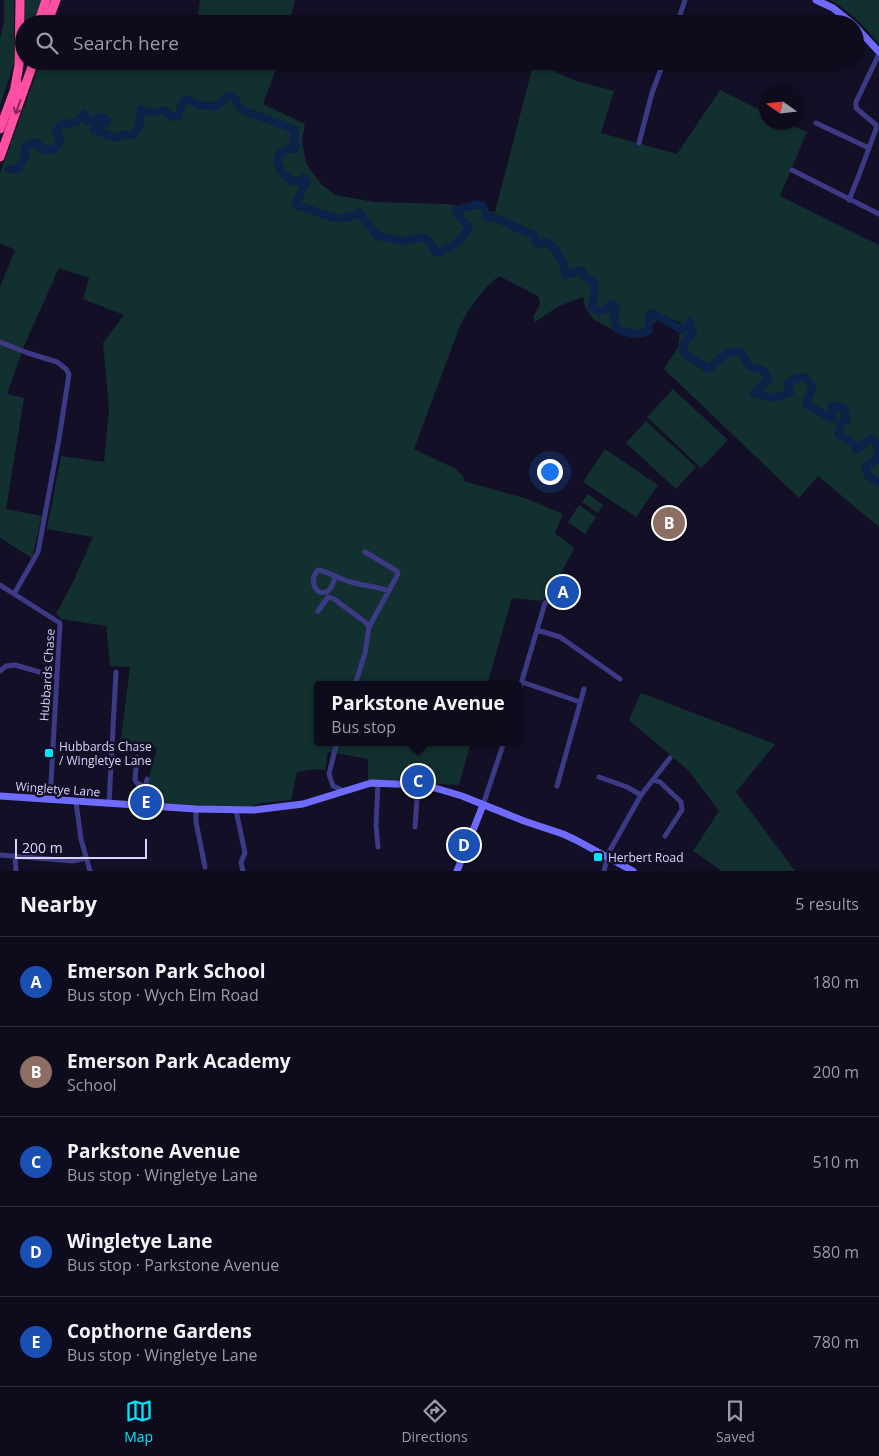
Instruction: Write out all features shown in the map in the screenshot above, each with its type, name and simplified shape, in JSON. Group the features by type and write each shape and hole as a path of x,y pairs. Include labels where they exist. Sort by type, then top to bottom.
{"highway":[{"path":"20,0 20,15"},
{"path":"41,15 46,0"},
{"path":"50,15 56,0"},
{"path":"15,87 18,70"},
{"path":"0,129 21,70"},
{"path":"0,157 31,70"}],"street":[{"path":"680,15 686,0"},
{"path":"816,0 833,8 842,15"},
{"path":"848,200 876,129 876,125 856,108 856,102 879,53 864,36"},
{"path":"640,143 652,93 661,70"},
{"path":"816,123 869,148"},
{"path":"792,170 879,214"},
{"path":"0,342 57,362 69,374 38,552 14,594"},
{"path":"356,681 365,653 369,627 398,574 397,571 365,552"},
{"path":"335,576 333,584 328,591 319,591 314,587 314,574 318,570 353,582 389,591"},
{"name":"Hubbards Chase","path":"0,585 60,622 50,800"},
{"path":"564,596 545,604 522,682 580,702"},
{"path":"318,611 328,597 334,599 369,627"},
{"path":"537,630 560,637 620,679"},
{"path":"0,672 6,666 15,665 57,677"},
{"path":"109,803 116,672"},
{"path":"557,786 584,689"},
{"path":"337,746 329,774 333,786 344,791"},
{"path":"457,871 483,805 503,746"},
{"path":"137,757 135,780 144,787"},
{"path":"604,871 609,852 640,795 670,758"},
{"path":"599,777 627,787 640,795"},
{"path":"141,806 146,779"},
{"path":"653,780 660,782 681,802 682,810 665,836"},
{"name":"Wingletye Lane","path":"0,796 141,806 236,810 303,804 371,783 418,785 462,796 563,834 632,871"},
{"path":"378,783 376,824 378,846"},
{"path":"414,826 418,785"},
{"path":"327,796 333,786"},
{"path":"76,802 81,839 90,871"},
{"path":"196,809 196,822 205,867"},
{"path":"236,810 245,853 240,862 243,871"},
{"path":"0,855 73,861 86,858"},
{"path":"15,856 16,871"}],"green space":[{"path":"4,0 14,0 14,63 0,106 0,39 4,21"},
{"path":"22,0 43,0 38,15 22,15"},
{"path":"200,0 295,0 291,15 198,15"},
{"path":"830,0 879,0 879,44 864,28 864,15 851,15"},
{"path":"38,70 276,70 263,104 305,124 302,141 306,163 321,184 335,195 374,202 447,204 495,212 532,70 551,70 576,81 614,91 601,133 677,154 720,90 759,110 759,130 803,130 807,132 780,196 879,245 879,527 818,476 799,498 664,369 678,347 681,322 661,316 648,330 634,334 619,333 593,319 585,307 583,297 559,306 535,322 533,317 540,303 538,296 499,276 478,298 461,323 414,449 454,468 464,477 463,481 528,499 563,514 555,533 574,548 552,591 542,601 512,598 488,681 314,681 314,746 470,746 459,785 368,781 368,759 328,752 325,770 317,769 297,772 291,800 261,803 241,810 141,806 157,748 121,738 130,667 110,666 106,626 61,619 56,614 93,537 47,529 61,456 104,462 109,409 103,343 124,315 83,299 89,278 59,268 24,346 7,394 24,398 6,509 42,516 32,558 0,538 0,287 15,250 0,243 0,173"},
{"path":"673,389 728,440 701,468 647,417"},
{"path":"646,421 696,467 676,489 626,443"},
{"path":"605,449 658,485 636,517 583,482"},
{"path":"588,494 603,505 598,513 582,502"},
{"path":"579,505 596,517 585,534 568,522"},
{"path":"641,693 775,744 736,792 795,871 722,871 693,851 719,811 689,771 629,720"}],"waterway":[{"path":"9,169 18,169 25,157 25,147 36,142 42,149 53,150 61,141 56,133 60,125 76,122 84,114 87,121 93,122 97,117 105,118 107,122 94,130 117,138 134,134 139,127 141,109 153,113 163,110 172,117 178,117 183,101 188,99 198,105 217,106 228,95 234,97 239,107 244,111 294,129 295,135 293,139 296,145 294,149 286,149 279,155 277,162 288,178 295,182 304,178 307,182 296,202 297,205 327,216 339,218 348,217 359,212 377,236 405,241 423,237 428,240 437,253 456,243 469,227 456,210 477,204 483,206 487,218 493,217 534,235 537,244 546,242 555,248 564,264 566,275 581,270 587,279 594,282 595,293 591,307 600,311 606,309 612,303 616,308 613,316 616,328 632,334 649,331 649,316 652,313 682,330 690,322 693,333 684,343 683,351 686,355 709,369 726,353 740,351 749,366 764,371 768,379 754,393 775,398 790,392 788,383 805,377 813,387 806,404 833,419 832,406 843,407 847,419 842,421 838,434 853,443 856,450 871,438 879,446"},
{"path":"879,447 876,460 865,466 869,477 879,482"}],"place":[{"name":"Emerson Park Academy","path":"669,523"},
{"name":"Emerson Park School","path":"563,592"},
{"name":"Hubbards Chase / Wingletye Lane","path":"49,753"},
{"name":"Parkstone Avenue","path":"418,781"},
{"name":"Copthorne Gardens","path":"146,802"},
{"name":"Wingletye Lane","path":"464,845"},
{"name":"Herbert Road","path":"598,857"}]}
